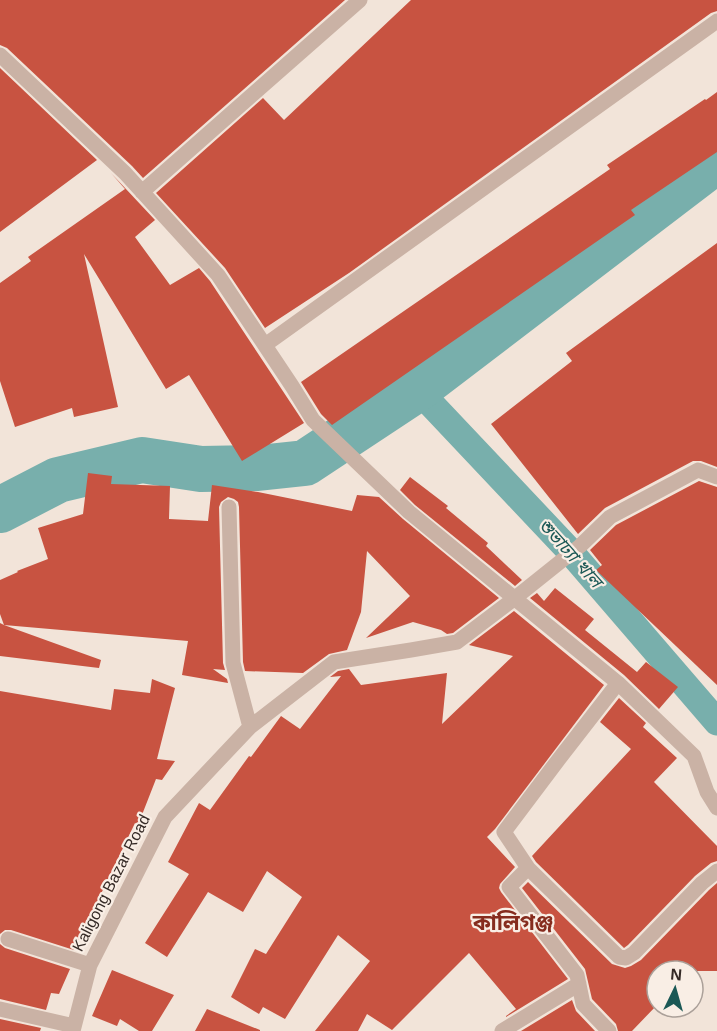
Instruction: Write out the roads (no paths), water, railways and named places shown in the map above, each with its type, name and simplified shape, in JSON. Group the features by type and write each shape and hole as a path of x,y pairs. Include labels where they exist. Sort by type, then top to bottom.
{"street":[{"path":"142,192 360,0"},
{"path":"265,345 717,21"},
{"path":"0,55 125,173 218,275 313,420 409,512 618,683 694,756 707,792 717,808"},
{"name":"Kaligong Bazar Road","path":"74,1028 90,965 165,817 250,727 334,662 457,642 580,546 610,517 698,470 717,477"},
{"path":"228,507 233,663 250,727"},
{"path":"618,683 504,832 528,868 619,957 626,958 634,953 702,883 717,871"},
{"path":"528,868 510,887 577,975 584,1004 609,1031"},
{"path":"8,939 90,965"},
{"path":"502,1031 579,984"},
{"path":"0,1009 74,1028"}],"waterway":[{"path":"0,510 58,480 142,460 201,469 258,468 305,463 417,389 717,160"},
{"name":"শুভাঢ্যা খাল","path":"417,389 568,549 717,722"}],"district":[{"name":"কালিগঞ্জ","path":"513,922"}]}
